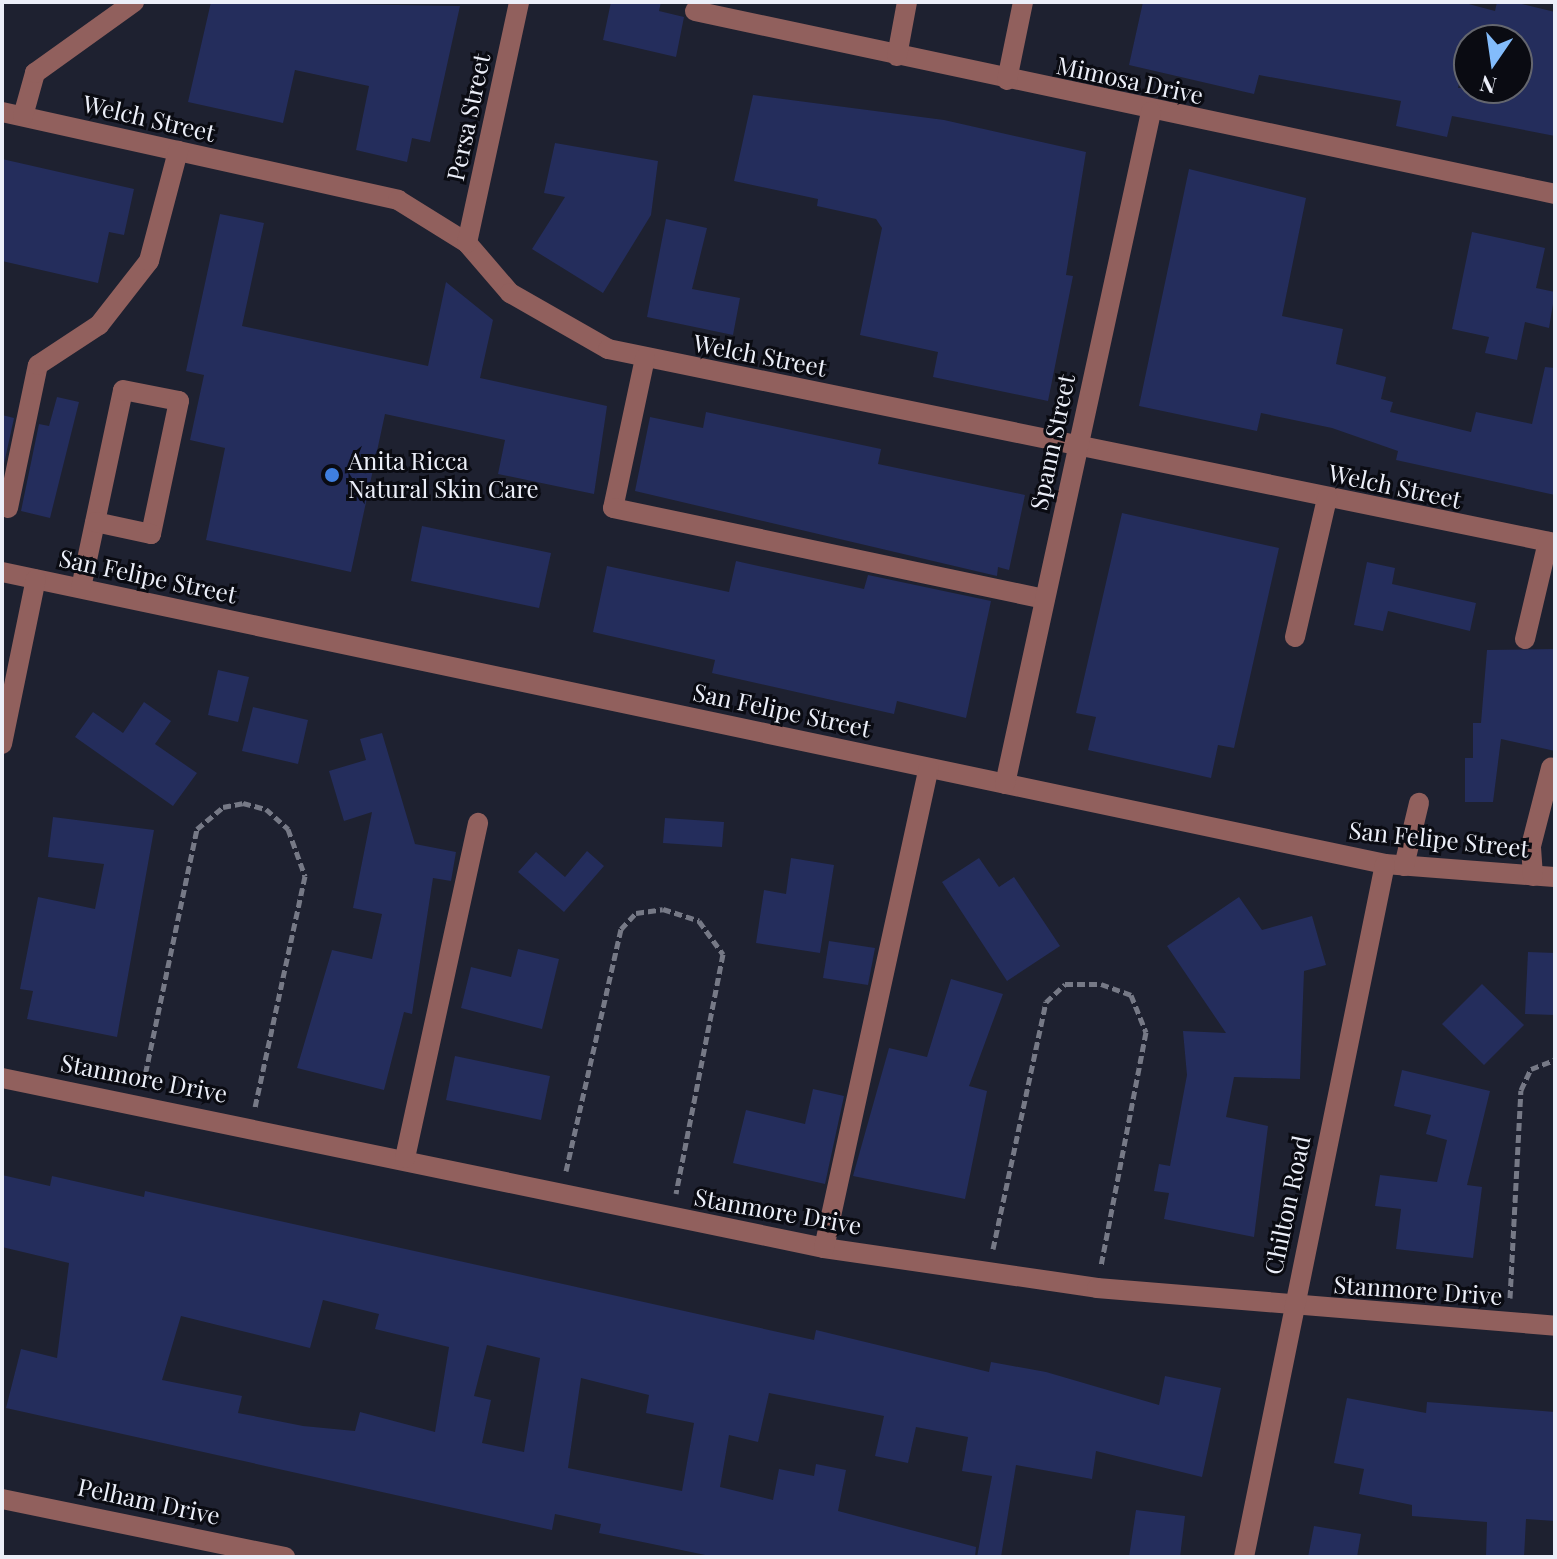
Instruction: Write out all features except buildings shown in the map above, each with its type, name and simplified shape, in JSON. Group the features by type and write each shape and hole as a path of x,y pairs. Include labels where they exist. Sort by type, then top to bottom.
{"street":[{"path":"23,116 35,73 134,2"},
{"name":"Persa Street","path":"467,243 519,2"},
{"path":"897,56 907,2"},
{"path":"1007,80 1023,2"},
{"name":"Mimosa Drive","path":"695,11 1151,112 1555,194"},
{"name":"Welch Street","path":"2,112 398,200 467,243 510,293 569,332 645,358 1552,542"},
{"name":"Spann Street","path":"1005,784 1151,112"},
{"path":"8,508 38,365 99,325 149,261 178,151"},
{"path":"645,358 613,508 1045,599"},
{"path":"81,588 95,522 123,390 179,401 151,534 95,522"},
{"path":"1295,637 1327,498"},
{"path":"1525,639 1552,542"},
{"name":"San Felipe Street","path":"2,572 1394,865 1555,877"},
{"path":"2,744 36,579"},
{"path":"824,1248 929,768"},
{"path":"1533,876 1531,846 1551,768"},
{"name":"Chilton Road","path":"1244,1557 1293,1307 1394,865 1419,803"},
{"path":"405,1158 478,823"},
{"name":"Stanmore Drive","path":"2,1078 140,1102 671,1218 824,1248 1097,1288 1293,1307 1555,1326"},
{"name":"Pelham Drive","path":"2,1499 285,1557"}],"path":[{"path":"140,1102 189,852 209,815 243,803 266,809 288,829 305,876 251,1126"},
{"path":"562,1193 621,929 636,913 663,909 699,921 723,954 671,1218"},
{"path":"988,1273 1046,1002 1065,984 1101,984 1131,995 1146,1032 1097,1288"},
{"path":"1508,1323 1521,1090 1531,1069 1555,1060"}],"place":[{"name":"Anita Ricca Natural Skin Care","path":"332,475"}]}
